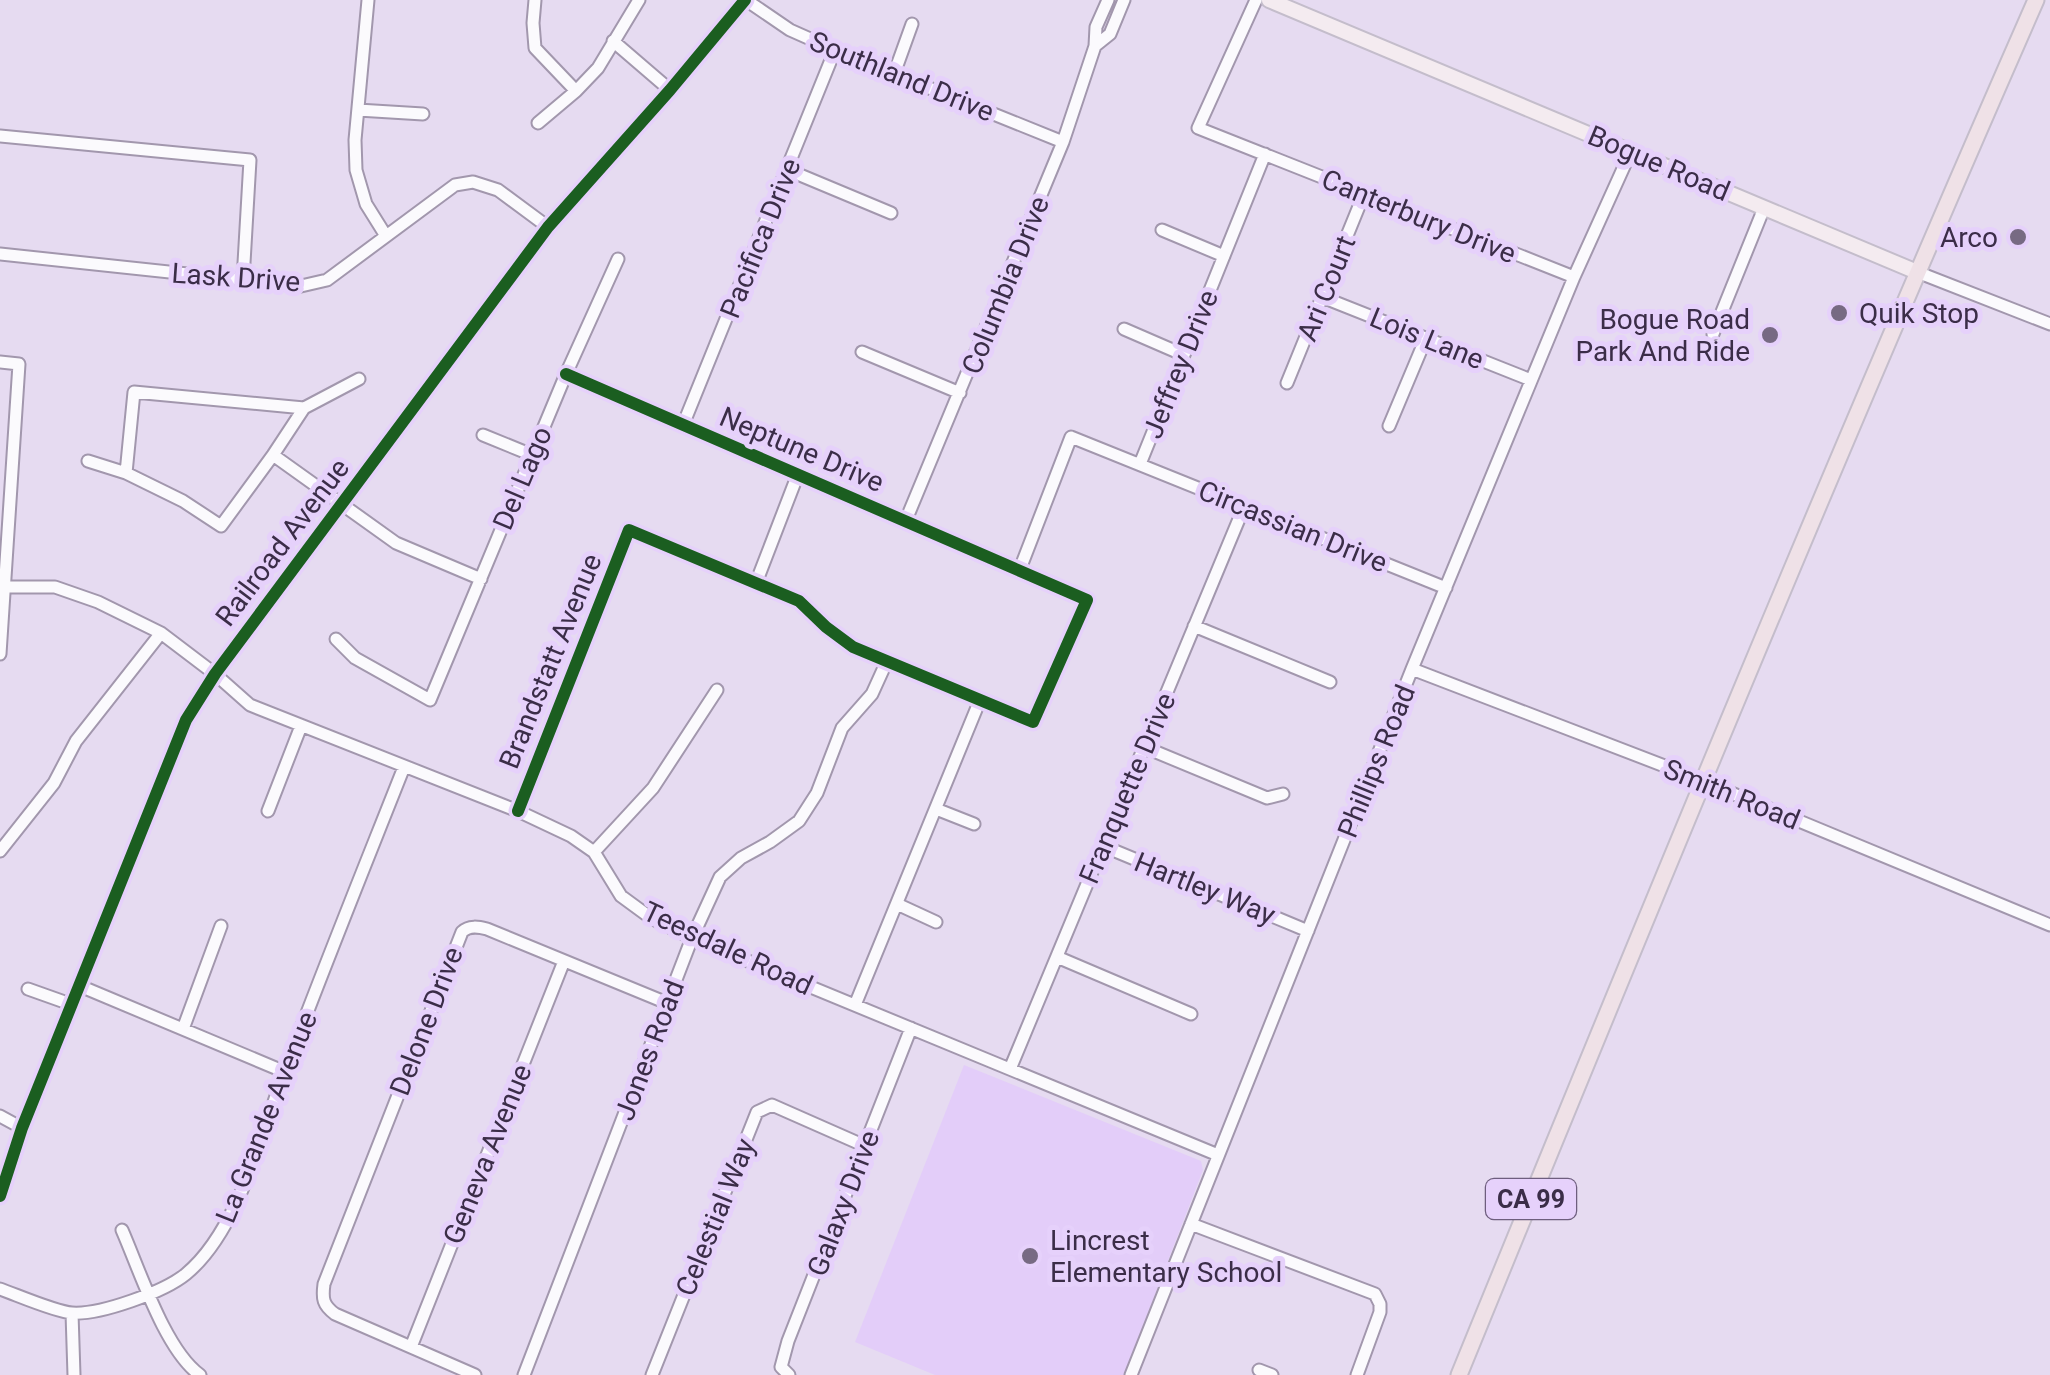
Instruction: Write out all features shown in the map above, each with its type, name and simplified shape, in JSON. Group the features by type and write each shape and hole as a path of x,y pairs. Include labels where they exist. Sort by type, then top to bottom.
{"highway":[{"name":"CA 99","path":"1459,1375 1702,781 2036,0"}],"main road":[{"name":"Bogue Road","path":"1268,0 1917,272"}],"street":[{"path":"368,0 356,170 366,204 386,236"},
{"path":"535,0 535,48 576,91"},
{"path":"538,123 598,68 639,0"},
{"name":"Southland Drive","path":"745,0 790,30 1063,142"},
{"name":"Railroad Avenue","path":"0,1196 22,1128 186,720 215,674 548,226 745,0"},
{"name":"Columbia Drive","path":"906,520 1063,142 1096,46 1096,27 1108,0"},
{"name":"Columbia Drive","path":"1096,46 1110,34 1124,0"},
{"path":"1256,0 1198,128 1265,154"},
{"path":"894,74 912,24"},
{"path":"614,41 670,90"},
{"name":"Pacifica Drive","path":"683,425 835,50"},
{"path":"358,110 424,114"},
{"path":"0,136 250,160 243,280"},
{"name":"Phillips Road","path":"1131,1375 1412,670 1630,151"},
{"name":"Canterbury Drive","path":"1265,154 1574,277"},
{"name":"Jeffrey Drive","path":"1020,569 1071,436 1140,464 1265,154"},
{"path":"788,170 892,213"},
{"name":"Lask Drive","path":"0,254 302,286 327,280 455,185 473,182 498,190 548,226"},
{"name":"Ari Court","path":"1288,383 1364,194"},
{"path":"1713,334 1764,208"},
{"path":"1162,230 1224,256"},
{"name":"Del Lago","path":"336,639 355,658 430,700 618,259"},
{"name":"Bogue Road","path":"1917,272 2050,324"},
{"name":"Lois Lane","path":"1322,297 1531,380"},
{"path":"1124,329 1184,355"},
{"path":"1390,426 1426,338"},
{"path":"862,352 960,393"},
{"path":"0,362 19,364 6,463 0,654"},
{"name":"Neptune Drive","path":"566,374 1020,569"},
{"path":"88,462 126,473 184,501 221,526 304,408 359,379"},
{"path":"126,473 134,392 304,408"},
{"path":"483,435 532,455"},
{"path":"273,456 396,543 481,579"},
{"name":"Circassian Drive","path":"1140,464 1446,588"},
{"path":"798,474 756,583 798,600 852,647 1033,722 1087,600 1020,569"},
{"name":"Franquette Drive","path":"1010,1070 1244,507"},
{"name":"Brandstatt Avenue","path":"518,811 629,530 756,583"},
{"name":"Teesdale Road","path":"2,587 55,587 98,602 161,633 250,705 518,811 571,836 594,852 622,896 652,918 692,938 1218,1155"},
{"path":"1194,626 1330,682"},
{"path":"0,851 54,784 76,742 161,633"},
{"name":"Jones Road","path":"524,1375 692,938 720,877 740,858 799,822 817,792 842,728 872,694 887,661"},
{"name":"Smith Road","path":"1412,670 1702,781 2050,924"},
{"path":"594,852 653,788 716,690"},
{"path":"855,1005 980,700"},
{"path":"268,810 301,726"},
{"path":"1144,748 1267,798 1283,794"},
{"name":"La Grande Avenue","path":"0,1289 72,1313 108,1308 150,1296 186,1274 216,1240 243,1188 404,767"},
{"path":"936,808 974,824"},
{"name":"Hartley Way","path":"1103,846 1308,931"},
{"path":"896,904 936,922"},
{"path":"183,1029 221,926"},
{"name":"Delone Drive","path":"411,1346 336,1314 323,1302 324,1284 462,932 478,926 667,1003"},
{"path":"1057,957 1191,1014"},
{"name":"Geneva Avenue","path":"411,1346 564,961"},
{"path":"80,986 285,1072"},
{"path":"28,989 73,1005"},
{"name":"Galaxy Drive","path":"790,1375 781,1367 788,1341 911,1028"},
{"name":"Celestial Way","path":"652,1375 756,1112 772,1105 865,1146"},
{"path":"0,1116 22,1128"},
{"path":"1191,1224 1375,1294 1380,1312 1356,1375"},
{"path":"122,1230 170,1341 186,1364 200,1375"},
{"path":"72,1313 74,1375"},
{"path":"411,1346 476,1375"},
{"path":"1259,1370 1272,1375"}],"shaded area":[{"name":"Lincrest Elementary School","path":"964,1065 1201,1161 1203,1170 1124,1375 935,1375 855,1342"}],"cycle path":[{"path":"0,1196 22,1128 186,720 215,674 548,227 745,0"},
{"path":"518,811 629,530 799,601 853,647 1033,722 1087,600 566,374"}],"place":[{"name":"Arco","path":"2018,237"},
{"name":"Quik Stop","path":"1839,313"},
{"name":"Bogue Road Park And Ride","path":"1770,335"},
{"name":"Lincrest Elementary School","path":"1030,1256"}]}
